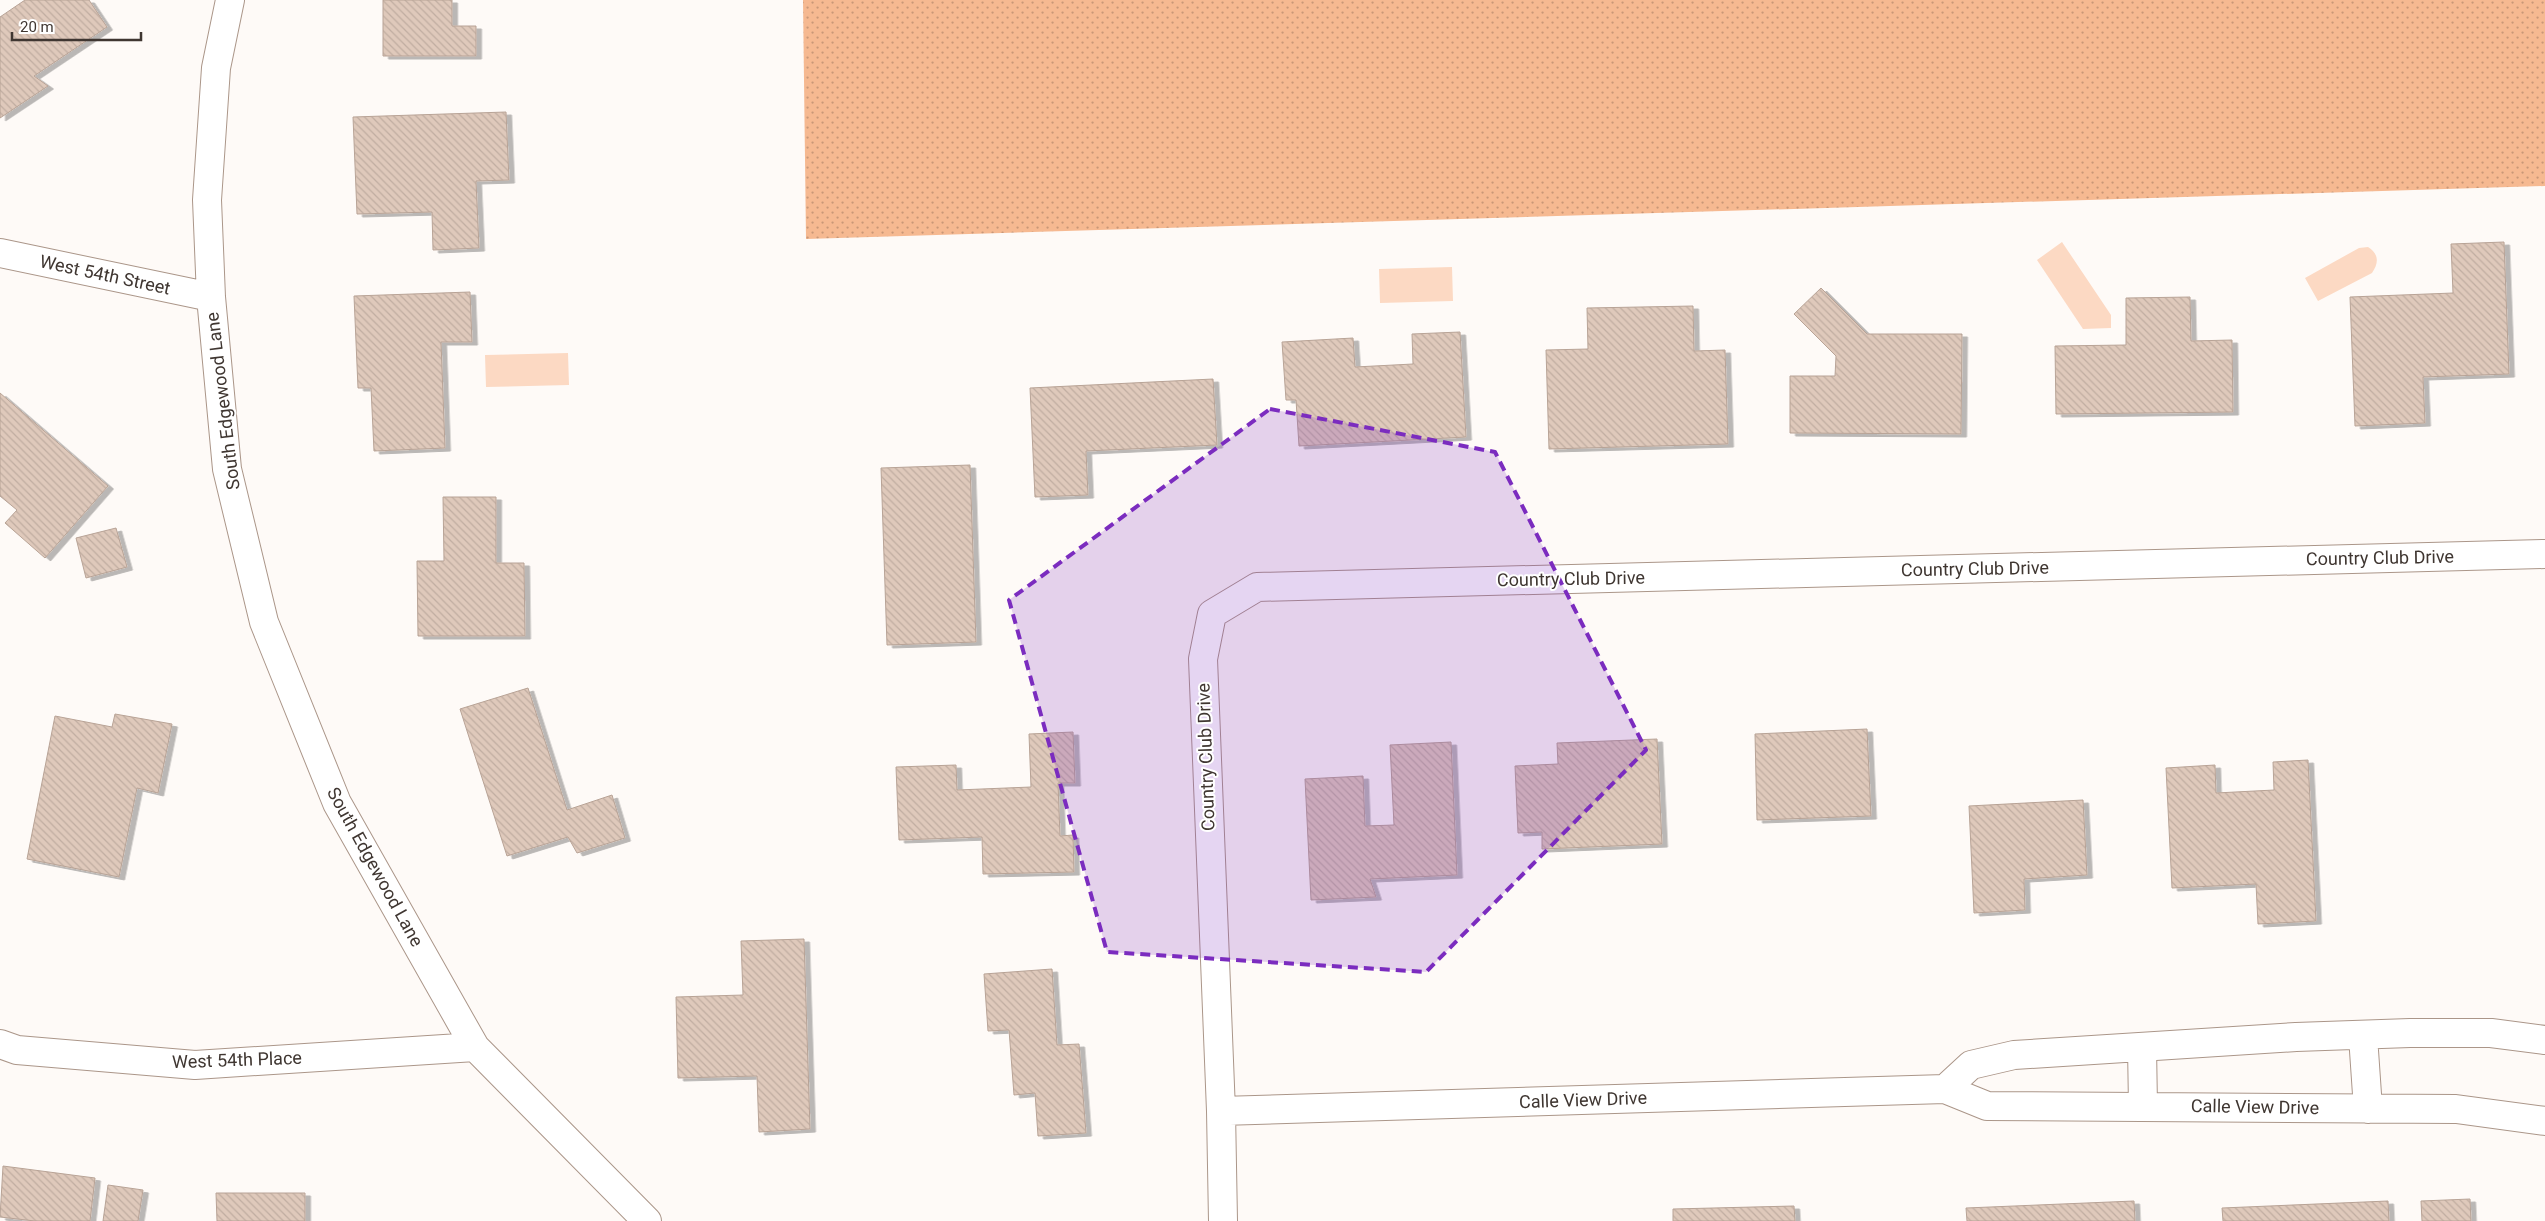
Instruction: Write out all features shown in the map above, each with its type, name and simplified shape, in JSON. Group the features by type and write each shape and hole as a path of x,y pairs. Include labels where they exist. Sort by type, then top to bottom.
{"street":[{"name":"South Edgewood Lane","path":"230,0 216,68 207,200 211,297 226,469 264,622 337,803 475,1047 647,1221"},
{"name":"West 54th Street","path":"0,253 211,297"},
{"name":"Country Club Drive","path":"1223,1221 1221,1111 1202,659 1212,614 1257,587 2545,554"},
{"path":"1945,1089 1971,1066 2014,1055 2410,1033 2491,1033 2545,1040"},
{"path":"2364,1036 2368,1109"},
{"name":"West 54th Place","path":"0,1044 17,1050 195,1066 475,1047"},
{"path":"2142,1047 2143,1106"},
{"name":"Calle View Drive","path":"1221,1111 1945,1089 1987,1106 2456,1109 2545,1121"}],"highlighted area":[{"path":"1270,409 1495,452 1646,750 1426,972 1107,952 1009,600"}],"shaded area":[{"path":"803,0 2545,0 2545,186 806,239"},
{"path":"2062,242 2111,315 2111,328 2083,329 2037,260"},
{"path":"2368,247 2377,259 2372,273 2318,301 2305,278 2359,248"},
{"path":"1452,267 1453,301 1380,303 1379,269"},
{"path":"568,353 569,385 486,387 485,355"}],"building":[{"path":"25,0 89,0 107,27 34,76 48,86 0,118 0,17"},
{"path":"383,0 452,0 452,26 476,26 476,56 383,56"},
{"path":"506,112 509,180 476,181 479,248 433,250 432,212 357,214 353,117"},
{"path":"2504,242 2509,374 2423,377 2425,423 2355,426 2350,297 2453,293 2451,244"},
{"path":"1821,288 1867,334 1962,334 1961,434 1790,433 1790,376 1835,376 1836,356 1794,314"},
{"path":"470,292 472,342 441,342 445,448 374,451 371,388 358,388 354,296"},
{"path":"2190,297 2191,341 2232,340 2233,412 2056,414 2055,346 2126,345 2126,298"},
{"path":"1693,306 1694,351 1725,350 1728,444 1549,449 1546,350 1588,349 1587,308"},
{"path":"1460,332 1466,437 1299,446 1296,400 1286,400 1282,342 1353,338 1355,367 1413,364 1412,334"},
{"path":"1213,379 1217,445 1086,451 1088,495 1035,497 1030,388"},
{"path":"0,393 108,486 45,558 5,523 17,510 0,496"},
{"path":"970,465 976,642 887,645 881,468"},
{"path":"443,497 496,497 496,563 524,563 525,636 418,636 417,561 444,561"},
{"path":"116,528 127,567 86,578 76,538"},
{"path":"528,688 567,810 612,795 625,838 577,853 568,837 507,856 460,709"},
{"path":"115,714 172,724 158,793 137,788 119,877 27,859 55,716 112,727"},
{"path":"1867,729 1871,816 1757,820 1755,734"},
{"path":"1073,732 1075,783 1058,783 1060,836 1073,835 1074,872 983,874 982,837 899,840 896,767 956,765 957,790 1031,787 1029,734"},
{"path":"1657,739 1662,844 1542,849 1542,832 1518,833 1515,766 1558,764 1557,743"},
{"path":"1451,742 1457,875 1370,879 1376,897 1311,900 1305,779 1363,776 1365,826 1394,825 1390,745"},
{"path":"2308,760 2316,921 2258,924 2256,884 2172,888 2166,768 2215,765 2216,793 2274,790 2273,762"},
{"path":"2083,800 2087,875 2024,879 2025,910 1974,913 1969,806"},
{"path":"804,939 810,1129 759,1132 757,1076 678,1078 676,997 743,995 741,941"},
{"path":"1052,969 1057,1045 1079,1044 1086,1133 1038,1136 1035,1093 1014,1095 1009,1030 988,1031 984,974"},
{"path":"3,1166 95,1178 90,1221 35,1221 0,1217"},
{"path":"108,1185 143,1190 138,1221 103,1221"},
{"path":"216,1193 305,1193 305,1221 217,1221"},
{"path":"2470,1199 2471,1221 2422,1221 2421,1201"},
{"path":"2134,1201 2135,1221 1967,1221 1966,1208"},
{"path":"2388,1201 2389,1221 2223,1221 2222,1208"},
{"path":"1794,1206 1795,1221 1673,1221 1673,1209"}]}
